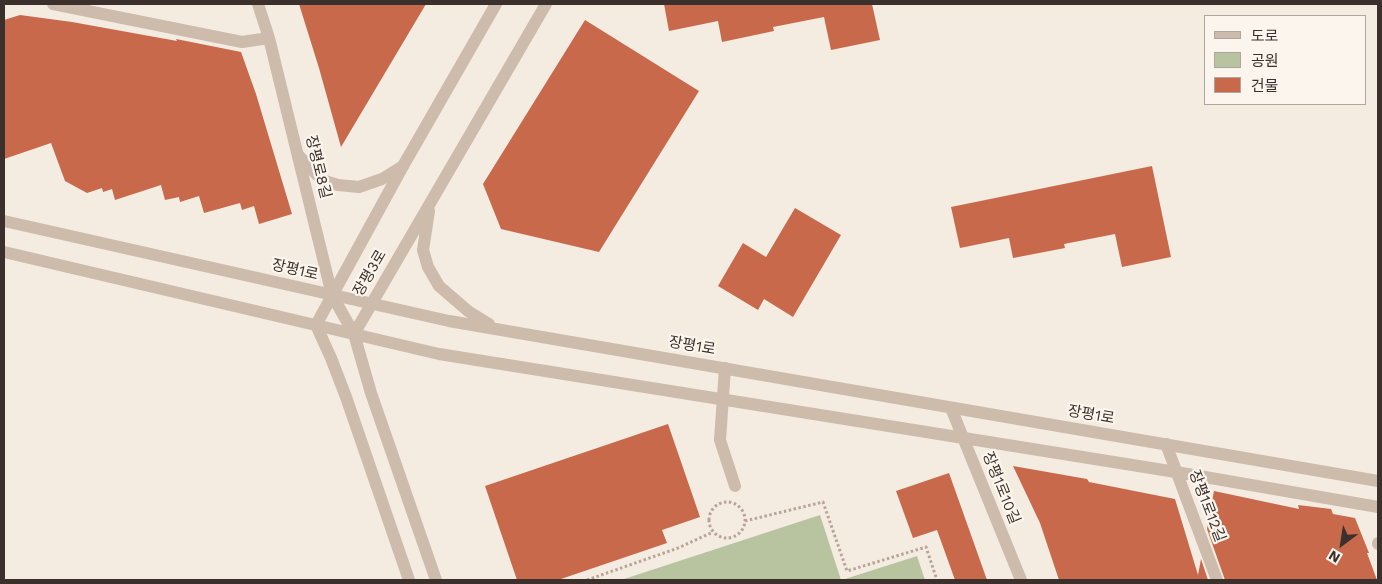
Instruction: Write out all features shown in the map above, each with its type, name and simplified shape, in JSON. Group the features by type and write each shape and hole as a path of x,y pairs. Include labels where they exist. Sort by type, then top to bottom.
{"street":[{"path":"53,4 242,42 269,38"},
{"name":"장평로8길","path":"258,4 269,38 332,295 354,334"},
{"name":"장평3로","path":"316,325 403,166 496,4"},
{"name":"장평3로","path":"354,334 546,4"},
{"path":"298,155 322,180 338,185 358,187 382,179 403,166"},
{"path":"431,201 423,250 428,267 439,286 453,299 468,311 496,328"},
{"name":"장평1로","path":"4,221 450,321 1378,481"},
{"path":"4,252 439,354 1176,472 1378,507"},
{"path":"316,325 346,397 409,580"},
{"path":"354,334 371,392 436,580"},
{"path":"725,368 720,440 735,486"},
{"name":"장평1로10길","path":"951,408 1021,580"},
{"name":"장평1로12길","path":"1166,444 1217,580"}],"path":[{"path":"745,521 823,502 847,571 926,547 937,580"},
{"path":"733,503 742,511 745,521 743,528 735,536 723,538 713,532 709,521 716,506 733,503"},
{"path":"587,580 678,548 713,532"}],"green space":[{"path":"820,515 841,580 621,580"},
{"path":"917,556 925,580 842,580"}],"building":[{"path":"299,4 426,4 341,147 319,68"},
{"path":"664,4 872,4 880,40 831,50 824,17 773,27 774,31 722,42 718,21 669,31"},
{"path":"20,15 72,22 177,41 176,39 241,52 256,94 292,214 259,224 254,206 242,210 240,203 204,213 199,196 180,202 179,197 165,200 161,185 115,200 112,189 103,192 102,188 87,193 65,181 51,143 4,159 4,20"},
{"path":"585,20 699,91 599,252 501,229 483,184"},
{"path":"1152,166 1171,257 1122,267 1115,234 1064,244 1065,248 1013,258 1009,238 960,248 951,207"},
{"path":"795,208 841,235 793,317 764,299 758,310 718,286 743,243 766,257"},
{"path":"668,424 700,517 662,530 667,543 558,580 517,580 485,486"},
{"path":"1013,466 1087,479 1089,482 1175,499 1198,575 1201,559 1208,580 1059,580 1040,523"},
{"path":"949,473 987,580 955,580 937,530 913,538 896,491"},
{"path":"1214,491 1299,509 1298,505 1331,509 1333,514 1355,518 1377,580 1225,580 1207,529"}]}
